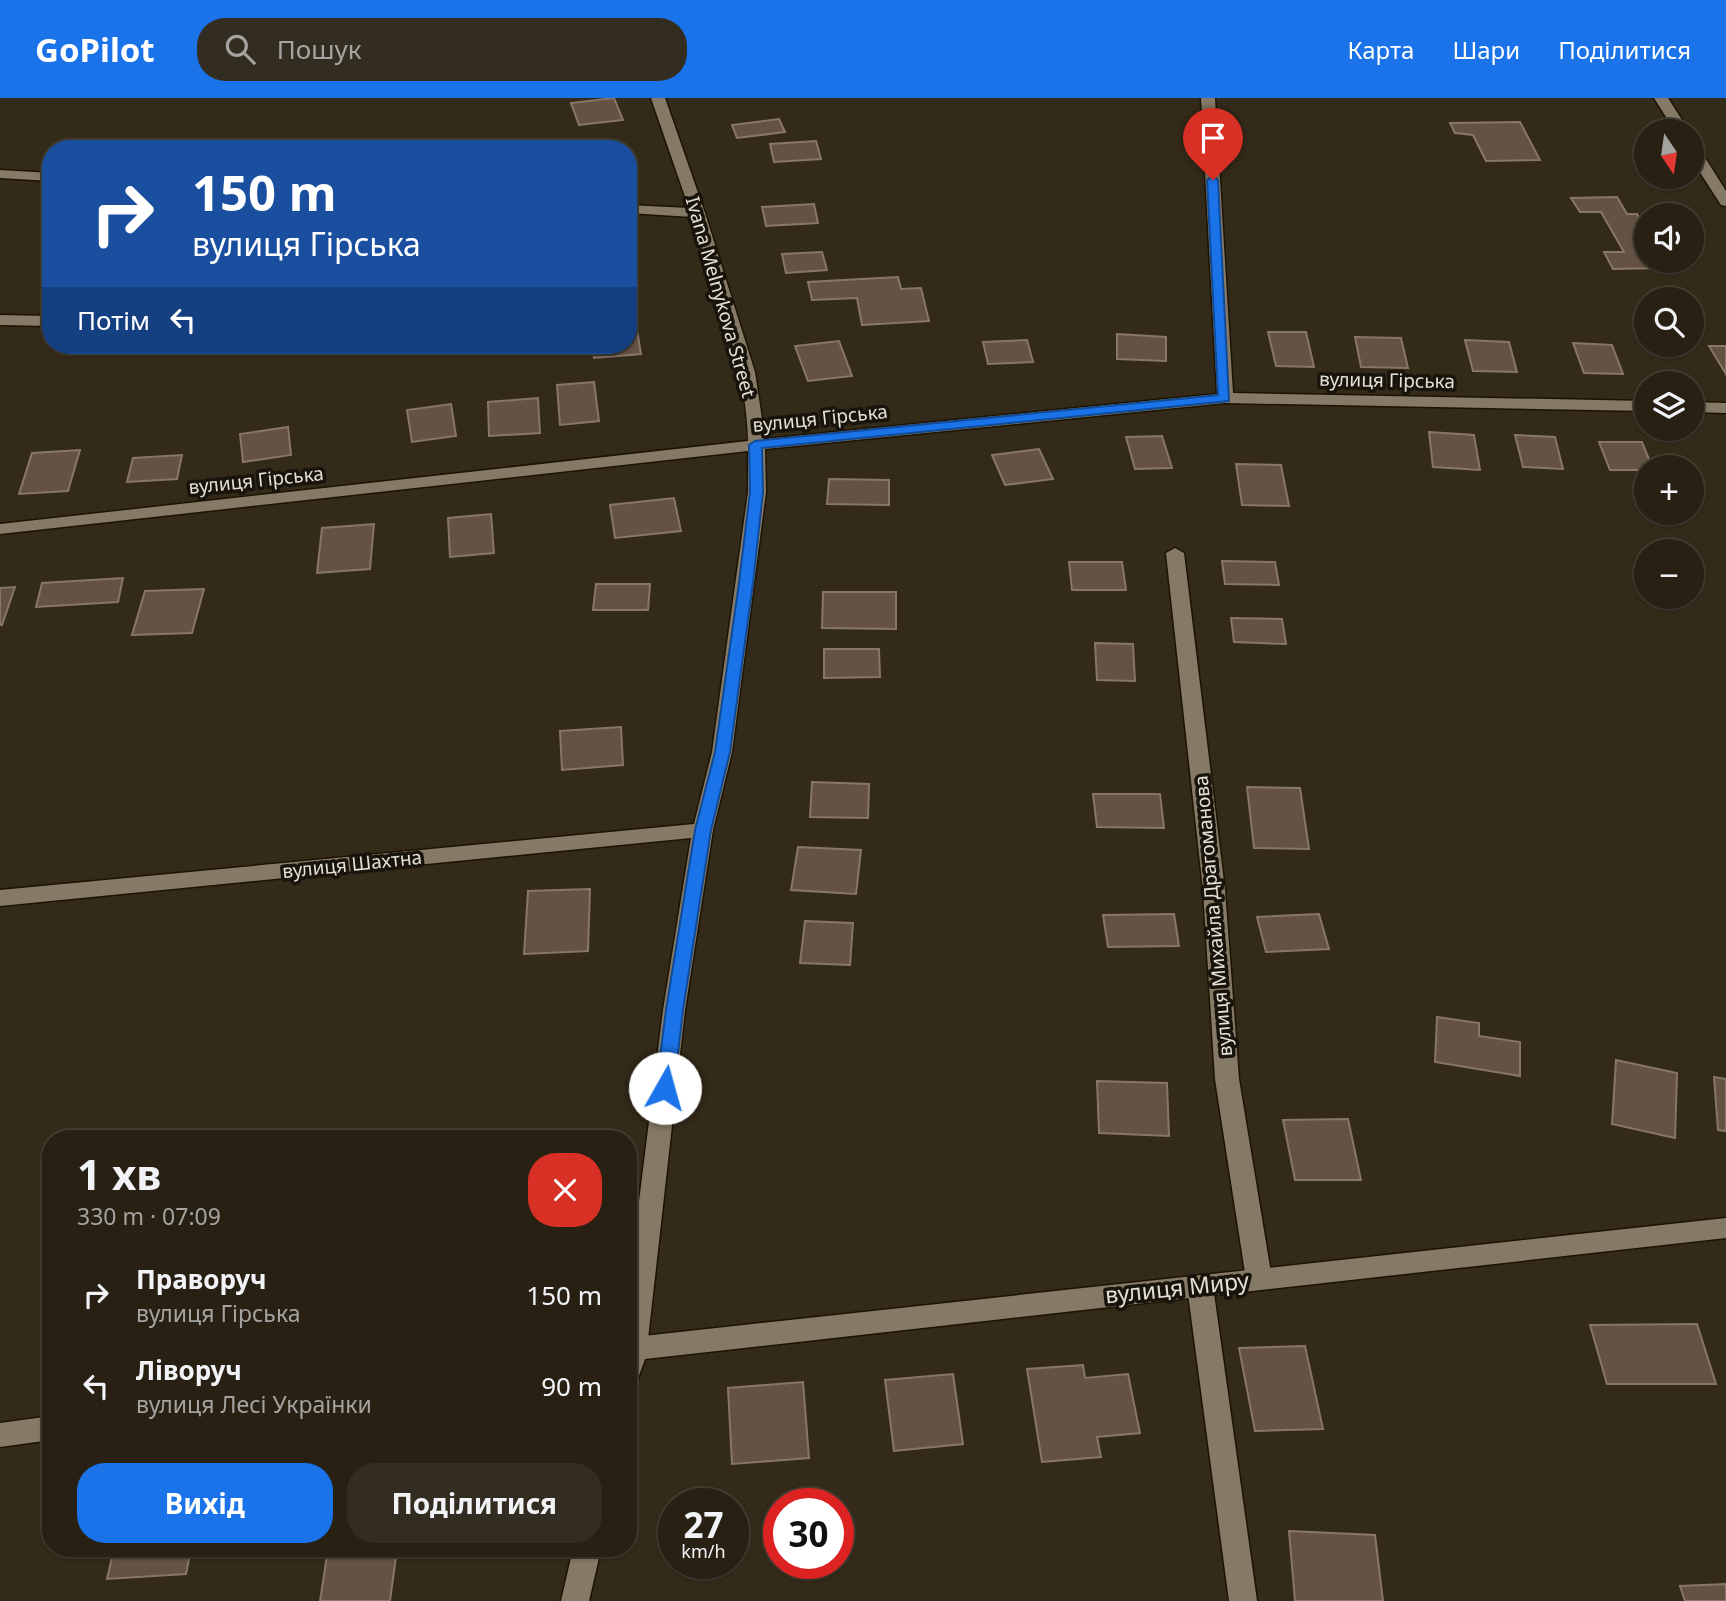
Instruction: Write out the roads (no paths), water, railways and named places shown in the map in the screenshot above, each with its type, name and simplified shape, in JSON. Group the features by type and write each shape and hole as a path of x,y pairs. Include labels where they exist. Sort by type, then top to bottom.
{"street":[{"name":"Ivana Melnykova Street","path":"637,1301 674,1010 703,830 722,752 757,492 756,424 747,372 698,213 658,98"},
{"path":"1208,98 1225,398"},
{"path":"1661,98 1674,119"},
{"path":"1704,167 1726,202"},
{"path":"0,174 42,176"},
{"path":"637,210 698,213"},
{"path":"0,320 42,321"},
{"name":"вулиця Гірська","path":"0,529 755,445 1225,398 1634,406"},
{"path":"1704,407 1726,408"},
{"name":"вулиця Михайла Драгоманова","path":"1175,553 1213,890 1227,1079 1259,1279"},
{"name":"вулиця Шахтна","path":"0,898 703,830"},
{"name":"вулиця Миру","path":"637,1355 1259,1279 1726,1228"},
{"path":"1200,1286 1243,1601"},
{"path":"0,1435 42,1429"},
{"path":"575,1601 585,1557"}]}
